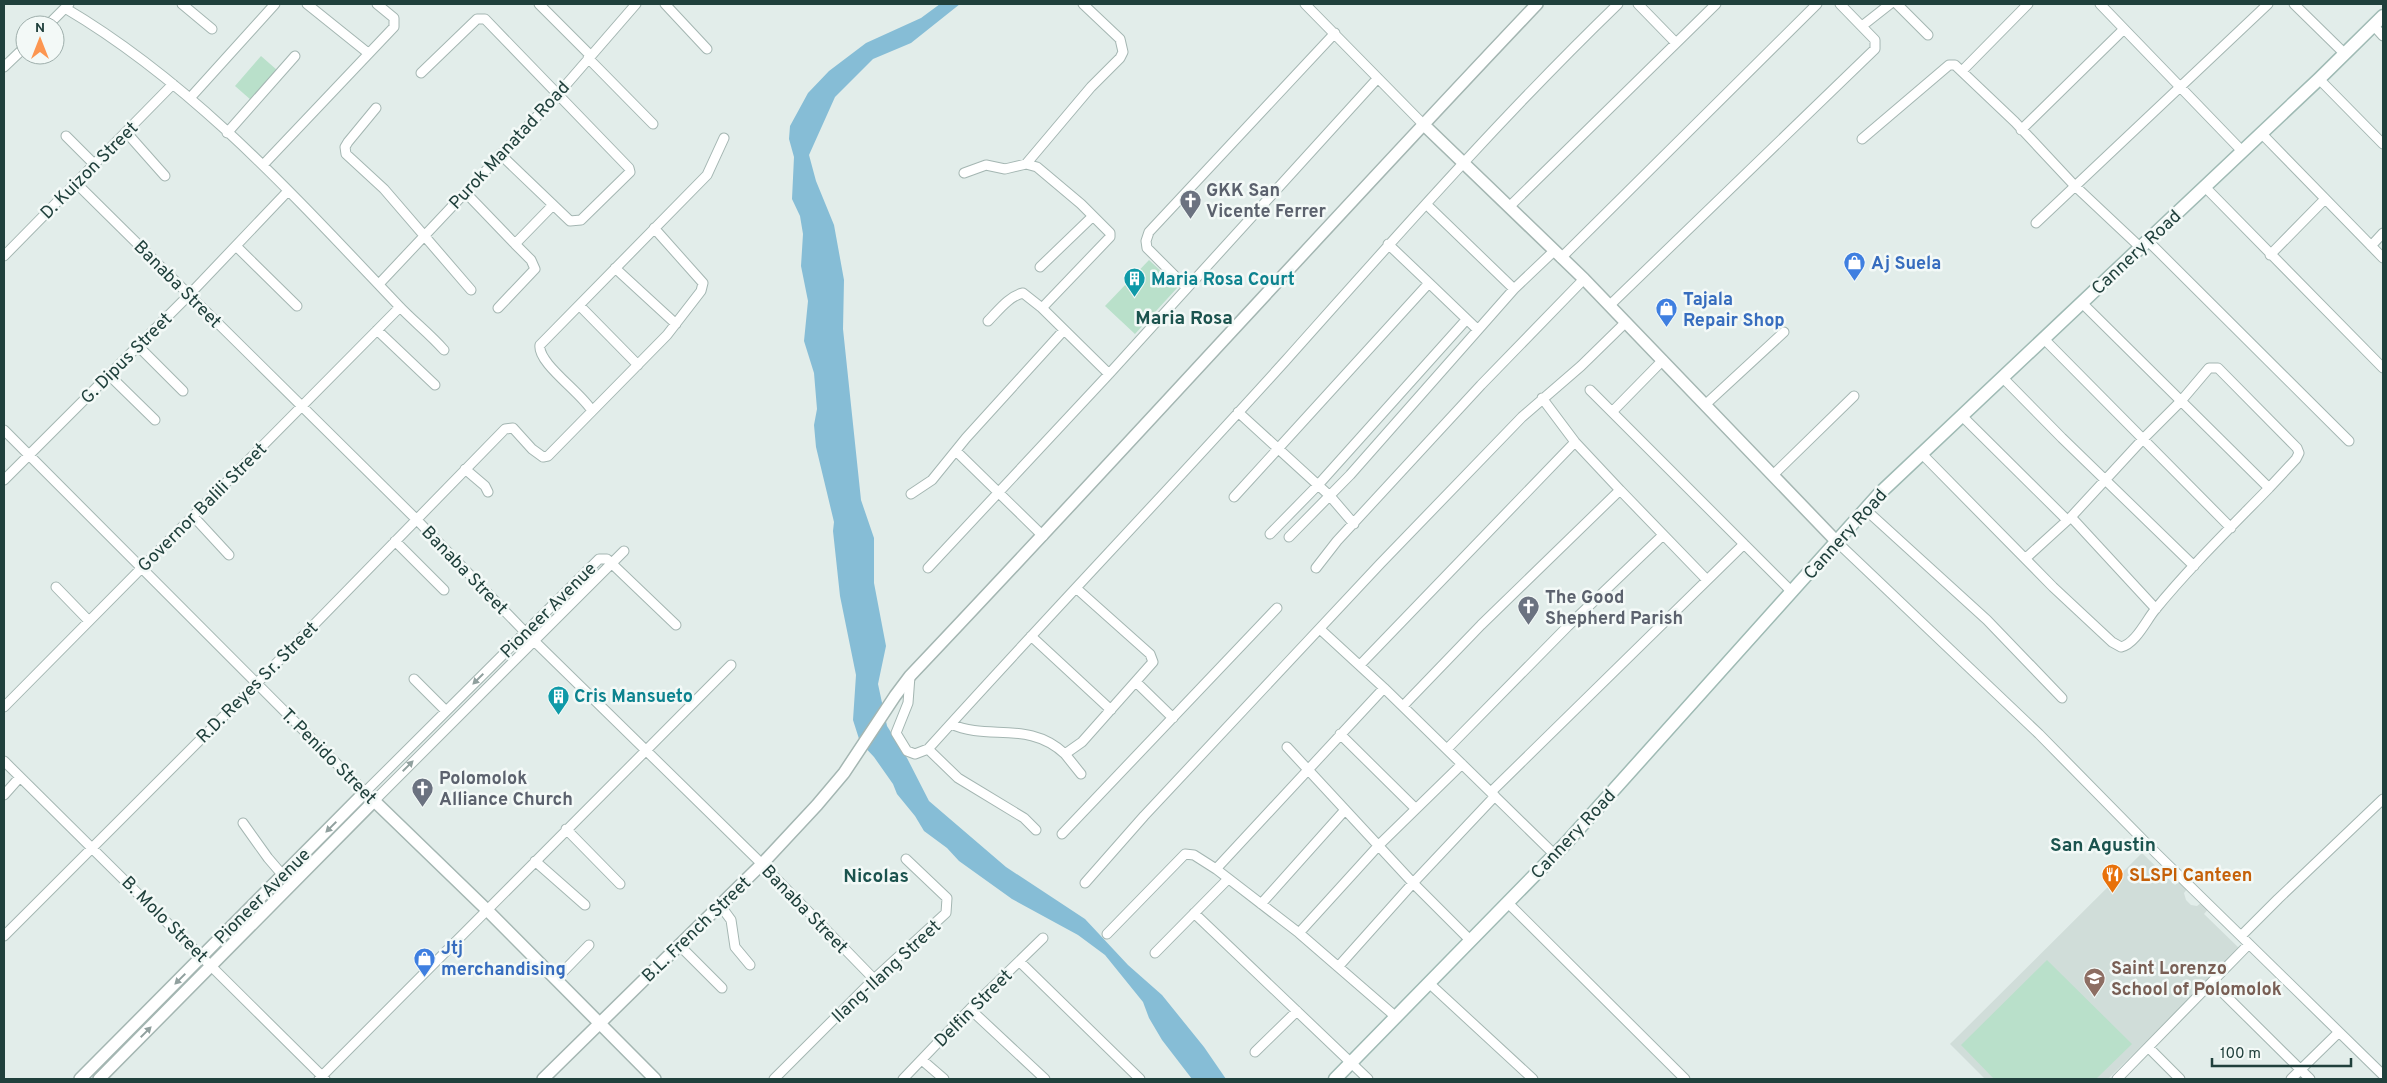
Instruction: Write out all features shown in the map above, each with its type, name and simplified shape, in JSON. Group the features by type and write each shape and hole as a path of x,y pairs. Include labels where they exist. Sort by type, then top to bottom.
{"main road":[{"name":"Cannery Road","path":"1335,1079 1555,855 1866,510 1962,416 2319,80 2383,16"}],"street":[{"path":"182,4 212,30"},
{"path":"190,98 275,4"},
{"path":"307,4 368,52"},
{"path":"263,165 395,24 392,15 377,4"},
{"path":"539,4 654,124"},
{"name":"Purok Manatad Road","path":"378,284 558,94 636,4"},
{"path":"665,4 707,48"},
{"path":"964,173 986,165 1011,169 1026,164 1091,87 1120,58 1122,52 1120,40 1083,4"},
{"path":"1305,4 1377,79 1610,305 1774,474 1837,542 2039,734 2383,1076"},
{"name":"B.L. French Street","path":"543,1079 762,864 844,773 890,702 910,676 1043,536 1423,124 1537,4"},
{"path":"910,676 908,703 896,733 902,745 910,753 921,754 928,749 1238,412 1388,244 1506,117 1618,4"},
{"path":"1638,4 1676,42"},
{"path":"1509,207 1716,4"},
{"path":"1289,537 1330,496 1514,289 1557,254 1817,4"},
{"path":"1610,305 1875,49 1876,40 1840,4"},
{"path":"1862,26 1890,4"},
{"path":"1897,4 1928,35"},
{"path":"1962,71 2028,4"},
{"path":"2100,4 2242,151"},
{"path":"2036,223 2074,185 2268,4"},
{"path":"2294,4 2345,54"},
{"path":"58,15 67,6 125,46 190,98 263,165 444,350"},
{"path":"422,73 478,19 485,19 629,168 630,172 581,220 570,221 500,154"},
{"path":"2374,26 2383,36"},
{"path":"2021,130 2124,30"},
{"path":"1187,288 1147,248 1146,241 1150,232 1335,34"},
{"path":"227,133 295,56"},
{"path":"4,67 15,57"},
{"path":"1862,139 1949,65 1955,65 2074,185 2145,244 2349,441"},
{"path":"928,568 1109,374 1377,79"},
{"path":"2319,80 2383,144"},
{"name":"D. Kuizon Street","path":"4,256 173,84"},
{"path":"376,108 348,142 344,151 384,189 471,290"},
{"path":"126,132 166,176"},
{"path":"2262,134 2383,258"},
{"path":"66,136 94,164"},
{"path":"654,228 700,278 703,285 701,291 676,324 592,411 586,400 546,361 539,349 541,344 580,306 615,268 654,228 707,175 714,165 724,138"},
{"path":"1026,164 1037,167 1110,233 1110,237 1042,308"},
{"name":"Banaba Street","path":"76,182 416,519 533,640 762,864 874,979"},
{"path":"2205,186 2270,255 2383,368"},
{"name":"G. Dipus Street","path":"4,480 190,295 288,190"},
{"path":"465,192 531,260 535,269 498,308"},
{"path":"2270,255 2324,198"},
{"path":"1426,204 1514,289"},
{"path":"515,244 553,205"},
{"path":"1040,267 1093,216"},
{"path":"2371,246 2383,234"},
{"path":"1388,244 1478,330"},
{"path":"236,246 297,306"},
{"path":"615,268 676,324"},
{"path":"1316,568 1481,385 1584,279"},
{"path":"1234,497 1429,283"},
{"path":"988,321 1017,294 1023,293 1042,308 1109,374"},
{"path":"2082,303 2269,488"},
{"path":"580,306 638,365"},
{"name":"Governor Balili Street","path":"4,706 400,307"},
{"path":"1270,534 1318,485 1466,320"},
{"path":"1085,883 1144,816 1380,564 1542,398 1580,366 1626,322"},
{"path":"377,330 435,385"},
{"path":"911,494 932,480 1064,330"},
{"path":"1706,404 1784,332"},
{"path":"2044,339 2231,528"},
{"path":"138,346 183,391"},
{"path":"1612,412 1663,360"},
{"path":"1922,454 2053,587 2118,646 2125,646 2194,566 2296,459 2299,453 2298,448 2218,368 2209,368 2181,401 2106,479 2026,558"},
{"path":"109,375 154,420"},
{"path":"2003,378 2194,566"},
{"path":"1590,390 1792,592"},
{"path":"1774,474 1854,396"},
{"path":"1542,398 1575,442 1707,580"},
{"name":"R.D. Reyes Sr. Street","path":"4,936 256,684 501,432 509,427 518,432 537,454 546,456 571,434 592,411"},
{"path":"1238,412 1330,496 1354,524"},
{"path":"1962,416 2068,518 2156,609"},
{"name":"T. Penido Street","path":"4,430 256,684 487,910 655,1079"},
{"path":"1360,665 1575,442"},
{"path":"956,451 1043,536"},
{"path":"465,469 486,486 488,492"},
{"path":"1403,706 1481,625 1620,490"},
{"path":"1866,510 1987,620 2062,698"},
{"path":"192,516 229,555"},
{"path":"1447,749 1568,626 1663,535"},
{"path":"395,541 444,590"},
{"path":"1338,967 1493,794 1744,544"},
{"path":"624,551 611,563 676,625"},
{"name":"Pioneer Avenue","path":"80,1079 599,559 605,558 611,563 99,1079"},
{"path":"56,587 89,621"},
{"path":"1065,754 1082,742 1153,662 1150,654 1076,588"},
{"path":"1062,834 1277,608"},
{"path":"1320,630 1403,706 1555,855"},
{"path":"1031,636 1111,710"},
{"path":"322,1078 566,829 731,665"},
{"path":"414,679 446,711"},
{"path":"1136,682 1173,718"},
{"path":"1216,869 1384,688"},
{"path":"951,724 969,730 1001,731 1033,736 1059,748 1081,774"},
{"path":"1340,734 1416,809"},
{"path":"1287,747 1413,883 1470,940"},
{"path":"928,749 958,778 1024,818 1036,830"},
{"name":"B. Molo Street","path":"4,761 212,965 322,1078"},
{"path":"1299,933 1379,845 1462,764"},
{"path":"4,795 20,777"},
{"path":"2241,936 2383,799"},
{"path":"1261,904 1345,810"},
{"path":"243,823 292,884"},
{"path":"566,829 620,884"},
{"path":"1106,934 1185,854 1194,855 1216,869 1299,933 1396,1017"},
{"name":"Ilang-Ilang Street","path":"774,1079 874,979 943,917 948,905 947,898 906,859"},
{"path":"535,861 585,905"},
{"path":"1154,953 1228,879"},
{"path":"1508,903 1685,1079"},
{"path":"720,905 731,920 735,947 750,965"},
{"path":"1194,913 1368,1079"},
{"name":"Delfin Street","path":"903,1079 970,1009 1043,938"},
{"path":"2117,1079 2249,944"},
{"path":"556,979 589,945"},
{"path":"680,945 722,988"},
{"path":"1020,962 1140,1079"},
{"path":"2212,982 2310,1079"},
{"path":"1430,984 1533,1079"},
{"path":"970,1009 1045,1079"},
{"path":"1255,1052 1297,1011"},
{"path":"2291,1079 2338,1033"},
{"path":"116,1044 125,1053"},
{"path":"2149,1048 2180,1079"},
{"path":"922,1060 944,1079"}],"shaded area":[{"name":"Saint Lorenzo School of Polomolok","path":"2142,853 2175,885 2180,881 2188,888 2184,893 2186,900 2191,905 2197,906 2202,902 2209,908 2204,914 2240,949 2108,1079 1985,1079 1950,1044"}],"green space":[{"path":"261,56 277,70 251,100 235,86"},
{"path":"1149,260 1178,287 1135,334 1105,306"},
{"path":"2047,960 2132,1044 2096,1079 1994,1079 1961,1045"}],"water":[{"path":"940,4 960,4 911,43 873,59 835,97 809,155 816,181 834,225 844,280 843,329 861,500 874,538 874,583 886,646 878,684 887,726 907,758 929,801 1006,867 1085,919 1128,965 1162,995 1204,1047 1226,1079 1192,1079 1162,1040 1149,1018 1143,1002 1105,955 1078,935 1012,899 959,861 947,848 924,831 915,816 897,794 893,784 874,757 860,742 853,720 856,675 840,596 833,531 834,522 816,447 814,425 817,409 814,373 804,341 808,301 801,266 803,234 800,216 792,199 794,157 789,139 790,126 808,93 829,71 866,43 921,18"}],"place":[{"name":"GKK San Vicente Ferrer","path":"1190,219"},
{"name":"Aj Suela","path":"1855,282"},
{"name":"Maria Rosa Court","path":"1135,298"},
{"name":"Tajala Repair Shop","path":"1667,328"},
{"name":"The Good Shepherd Parish","path":"1529,626"},
{"name":"Cris Mansueto","path":"558,715"},
{"name":"Polomolok Alliance Church","path":"423,807"},
{"name":"SLSPI Canteen","path":"2113,894"},
{"name":"Jtj merchandising","path":"425,977"},
{"name":"Saint Lorenzo School of Polomolok","path":"2095,997"}],"district":[{"name":"Maria Rosa","path":"1184,317"},
{"name":"San Agustin","path":"2103,844"},
{"name":"Nicolas","path":"876,875"}]}
